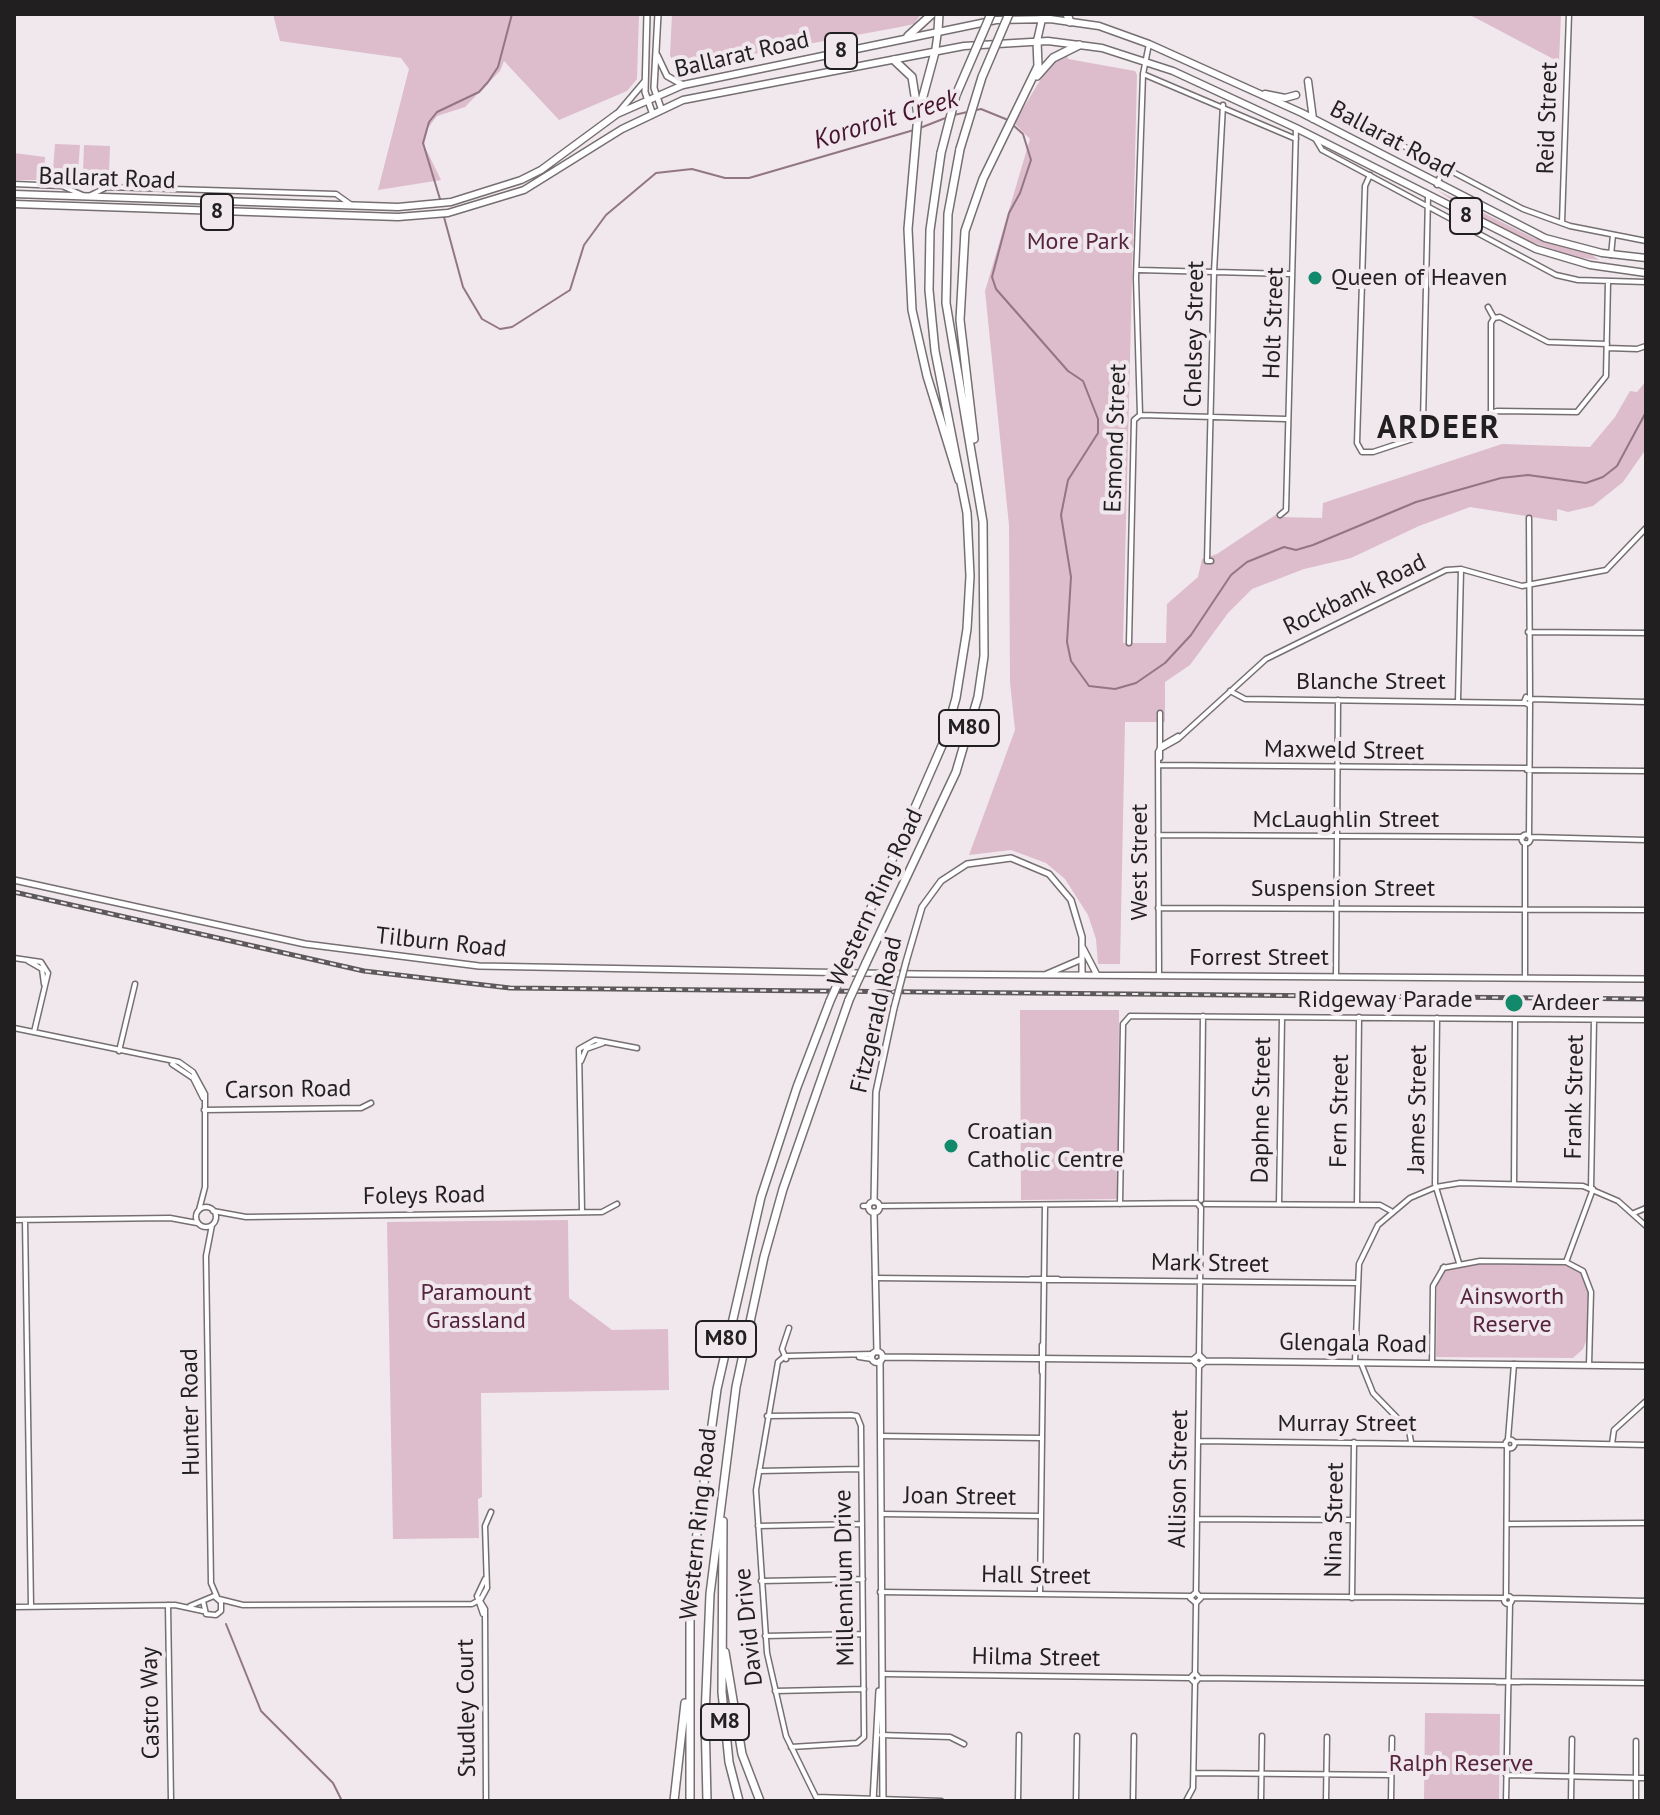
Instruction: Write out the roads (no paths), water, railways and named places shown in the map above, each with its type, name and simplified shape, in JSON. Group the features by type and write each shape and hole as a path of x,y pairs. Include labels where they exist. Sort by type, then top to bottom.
{"highway":[{"path":"908,36 932,14"},
{"path":"939,14 935,52 918,115 908,229 912,310 967,513"},
{"name":"Western Ring Road","path":"690,1801 690,1584 723,1355 772,1161 830,1001 932,774 956,698 970,603 967,513 935,351 929,290 930,230 941,153 956,95 991,14"},
{"name":"Western Ring Road","path":"707,1801 707,1633 736,1387 764,1257 803,1125 849,1000 956,772 978,697 986,618 983,522 946,303 948,214 960,149 982,77 1009,14"},
{"path":"977,473 962,355 961,260 974,201 1038,66 1037,41 1044,17"},
{"name":"Ballarat Road","path":"14,194 417,207 464,200 499,190 553,162 617,114 683,85 908,36 996,20 1044,17 1069,18 1149,44 1313,119 1545,238 1611,255 1646,258"},
{"name":"Ballarat Road","path":"14,204 419,216 465,210 505,198 559,171 652,112 710,92 987,43 1037,41 1079,45 1143,60 1316,137 1483,225 1553,255 1610,269 1646,273"},
{"path":"1026,92 1053,58 1079,45"},
{"path":"894,60 912,77 918,115"},
{"path":"1308,81 1313,119"},
{"path":"1250,90 1280,97 1296,95"},
{"path":"553,162 559,171"},
{"path":"1429,180 1431,197"},
{"path":"1431,197 1437,185"},
{"path":"27,194 29,205"},
{"path":"58,206 59,195"},
{"path":"1471,228 1483,225 1487,239"},
{"path":"1610,269 1611,255"},
{"path":"723,1499 722,1642 742,1754 760,1801"},
{"name":"M8","path":"722,1642 723,1709 729,1762 739,1801"},
{"name":"M8","path":"674,1801 679,1730 688,1689"}],"street":[{"path":"647,14 645,81 652,112"},
{"path":"658,14 656,95 661,108"},
{"name":"Reid Street","path":"1562,223 1569,14"},
{"name":"Esmond Street","path":"1129,643 1134,420 1140,415 1143,60 1149,44"},
{"path":"656,50 664,73 683,85"},
{"path":"1143,74 1223,105 1296,139"},
{"path":"617,114 645,81"},
{"name":"Chelsey Street","path":"1211,561 1207,561 1214,272 1223,105"},
{"name":"Holt Street","path":"1280,515 1286,510 1296,128"},
{"name":"Ballarat Road","path":"1365,132 1373,130 1523,209 1562,223 1646,241"},
{"name":"Ballarat Road","path":"1316,137 1322,150 1556,275 1608,282 1646,282"},
{"path":"1429,180 1437,164"},
{"path":"1437,185 1443,168"},
{"path":"1370,175 1365,186 1357,443 1362,452 1373,452 1491,413 1577,412 1606,376 1608,282"},
{"path":"14,184 62,186 87,197"},
{"path":"1426,434 1423,422 1431,197"},
{"path":"1611,255 1613,235"},
{"path":"1139,270 1290,274"},
{"path":"1488,307 1494,318"},
{"path":"1494,318 1500,317 1548,342 1637,349 1646,346"},
{"path":"1491,413 1491,323 1494,318"},
{"path":"1140,415 1286,419"},
{"path":"1525,978 1529,518"},
{"name":"Rockbank Road","path":"1162,747 1183,733 1266,659 1446,570 1459,569 1528,585 1609,568 1646,528"},
{"path":"1458,701 1459,569"},
{"path":"1528,632 1646,633"},
{"name":"Blanche Street","path":"1230,691 1245,699 1527,701"},
{"path":"1336,976 1338,700"},
{"path":"1527,701 1646,702"},
{"name":"West Street","path":"1157,975 1160,713"},
{"name":"Maxweld Street","path":"1159,766 1646,771"},
{"name":"McLaughlin Street","path":"1158,837 1526,841"},
{"path":"1526,841 1646,840"},
{"name":"Fitzgerald Road","path":"871,1205 876,1092 917,920 930,893 954,870 995,858 1023,861 1057,881 1077,913 1083,947 1082,975"},
{"name":"Tilburn Road","path":"14,880 305,944 440,962 563,970 871,973"},
{"name":"Suspension Street","path":"1158,906 1646,910"},
{"path":"1083,947 1097,975"},
{"path":"14,958 27,960 42,969 44,986 34,1032"},
{"path":"1045,975 1082,959"},
{"name":"Forrest Street","path":"871,973 1646,979"},
{"path":"119,1051 135,984"},
{"path":"1193,1360 1199,1366 1205,1361 1199,1355 1203,1016"},
{"name":"Ridgeway Parade","path":"1120,1204 1124,1019 1203,1016 1646,1020"},
{"name":"Daphne Street","path":"1279,1204 1282,1017"},
{"name":"Fern Street","path":"1357,1205 1359,1017"},
{"name":"James Street","path":"1437,1018 1436,1187 1458,1261"},
{"path":"1514,1184 1515,1019"},
{"name":"Frank Street","path":"1566,1262 1592,1175 1594,1020"},
{"path":"14,1028 169,1062 193,1078 204,1100 205,1195 198,1211 199,1225 183,1219 14,1220"},
{"path":"582,1211 580,1063 586,1049 608,1042 637,1048"},
{"name":"Carson Road","path":"204,1110 361,1108 371,1103"},
{"path":"1409,1442 1408,1428 1373,1393 1358,1362 1356,1283 1364,1249 1391,1211 1410,1198 1436,1187 1514,1184 1590,1188 1636,1215 1646,1226"},
{"path":"205,1195 214,1223"},
{"name":"Foleys Road","path":"212,1210 229,1216 609,1211 617,1204"},
{"path":"883,1800 878,1387 874,1212 871,1205 1380,1205 1391,1211"},
{"path":"1040,1594 1045,1205"},
{"path":"1636,1215 1646,1209"},
{"path":"183,1219 198,1211 212,1210"},
{"name":"Foleys Road","path":"199,1225 229,1216"},
{"path":"25,1220 31,1607"},
{"name":"Hunter Road","path":"204,1600 211,1583 208,1240 214,1223"},
{"name":"Hunter Road","path":"199,1225 208,1240"},
{"path":"1432,1363 1433,1290 1443,1268 1458,1261 1566,1262 1583,1271 1589,1281 1589,1365"},
{"name":"Mark Street","path":"875,1278 1356,1283"},
{"path":"789,1328 784,1345 786,1357 1193,1360 1199,1355"},
{"name":"David Drive","path":"786,1357 777,1369 767,1416 759,1471 758,1526 765,1636 774,1691 791,1747 816,1797 941,1801"},
{"name":"Glengala Road","path":"1205,1361 1646,1366"},
{"path":"1506,1801 1511,1364"},
{"name":"Allison Street","path":"1196,1592 1199,1366"},
{"path":"1612,1445 1614,1430 1646,1401"},
{"name":"Millennium Drive","path":"767,1416 857,1416 861,1426 863,1740 791,1747"},
{"path":"878,1436 1042,1438"},
{"name":"Murray Street","path":"1198,1441 1646,1445"},
{"name":"Nina Street","path":"1352,1598 1354,1442"},
{"path":"759,1471 861,1469"},
{"path":"190,1606 218,1598 234,1604 465,1602 478,1599 487,1588 485,1526 491,1512"},
{"name":"Joan Street","path":"879,1514 1041,1516"},
{"path":"1197,1519 1353,1520"},
{"path":"1509,1522 1646,1523"},
{"path":"758,1526 862,1524"},
{"path":"761,1581 863,1579"},
{"name":"Hunter Road","path":"211,1583 221,1611"},
{"name":"Hall Street","path":"880,1592 1191,1596"},
{"path":"1196,1603 1191,1596 1196,1592 1201,1596 1646,1601"},
{"path":"1188,1801 1194,1773 1195,1683 1192,1676 1196,1603 1201,1596"},
{"name":"Studley Court","path":"478,1599 484,1614 486,1801"},
{"path":"203,1611 204,1600"},
{"path":"14,1607 168,1605 190,1606 212,1616 234,1604"},
{"name":"Castro Way","path":"168,1605 171,1801"},
{"path":"765,1636 863,1634"},
{"path":"873,1800 881,1674"},
{"name":"Hilma Street","path":"881,1674 1192,1676"},
{"path":"1192,1676 1646,1683"},
{"path":"1195,1683 1199,1678"},
{"path":"774,1691 864,1689"},
{"path":"875,1746 883,1735 950,1737 964,1744"},
{"path":"1018,1801 1019,1735"},
{"path":"883,1744 894,1736"},
{"path":"1076,1801 1077,1736"},
{"path":"1133,1801 1134,1736"},
{"path":"1261,1801 1262,1736"},
{"path":"1326,1801 1327,1737"},
{"path":"1391,1801 1392,1738"},
{"path":"1571,1801 1572,1739"},
{"path":"1636,1741 1636,1801"},
{"path":"1194,1773 1391,1775"},
{"path":"1506,1777 1646,1778"}],"waterway":[{"name":"Kororoit Creek","path":"440,199 423,143 429,122 437,112 479,92 488,82 498,67 512,14"},
{"name":"Kororoit Creek","path":"954,115 981,109 1008,120"},
{"name":"Kororoit Creek","path":"920,128 948,117"},
{"name":"Kororoit Creek","path":"1013,125 1023,134 1031,160 1020,193 1009,213 992,277 996,289 1068,371 1083,381 1098,419 1098,433 1068,480 1061,515 1071,577 1067,642 1071,661 1089,686 1115,689 1136,683 1165,663 1191,635 1231,575 1247,562 1284,547 1296,550 1313,545 1416,502 1501,478 1528,475 1586,483 1603,477 1617,466 1646,412"},
{"name":"Kororoit Creek","path":"444,217 463,287 482,319 500,329 512,327 570,290 584,245 606,215 656,173 692,169 725,178 749,178 914,130"},
{"path":"226,1624 261,1711 333,1783 342,1801"}],"railway":[{"path":"14,892 364,971 510,988 1646,999"}],"place":[{"name":"Queen of Heaven","path":"1315,278"},
{"name":"Ardeer","path":"1514,1003"},
{"name":"Croatian Catholic Centre","path":"951,1146"}],"district":[{"name":"ARDEER","path":"1439,429"}],"park label":[{"name":"More Park","path":"1078,242"},
{"name":"Paramount Grassland","path":"476,1307"},
{"name":"Ainsworth Reserve","path":"1512,1311"},
{"name":"Ralph Reserve","path":"1461,1764"}]}
